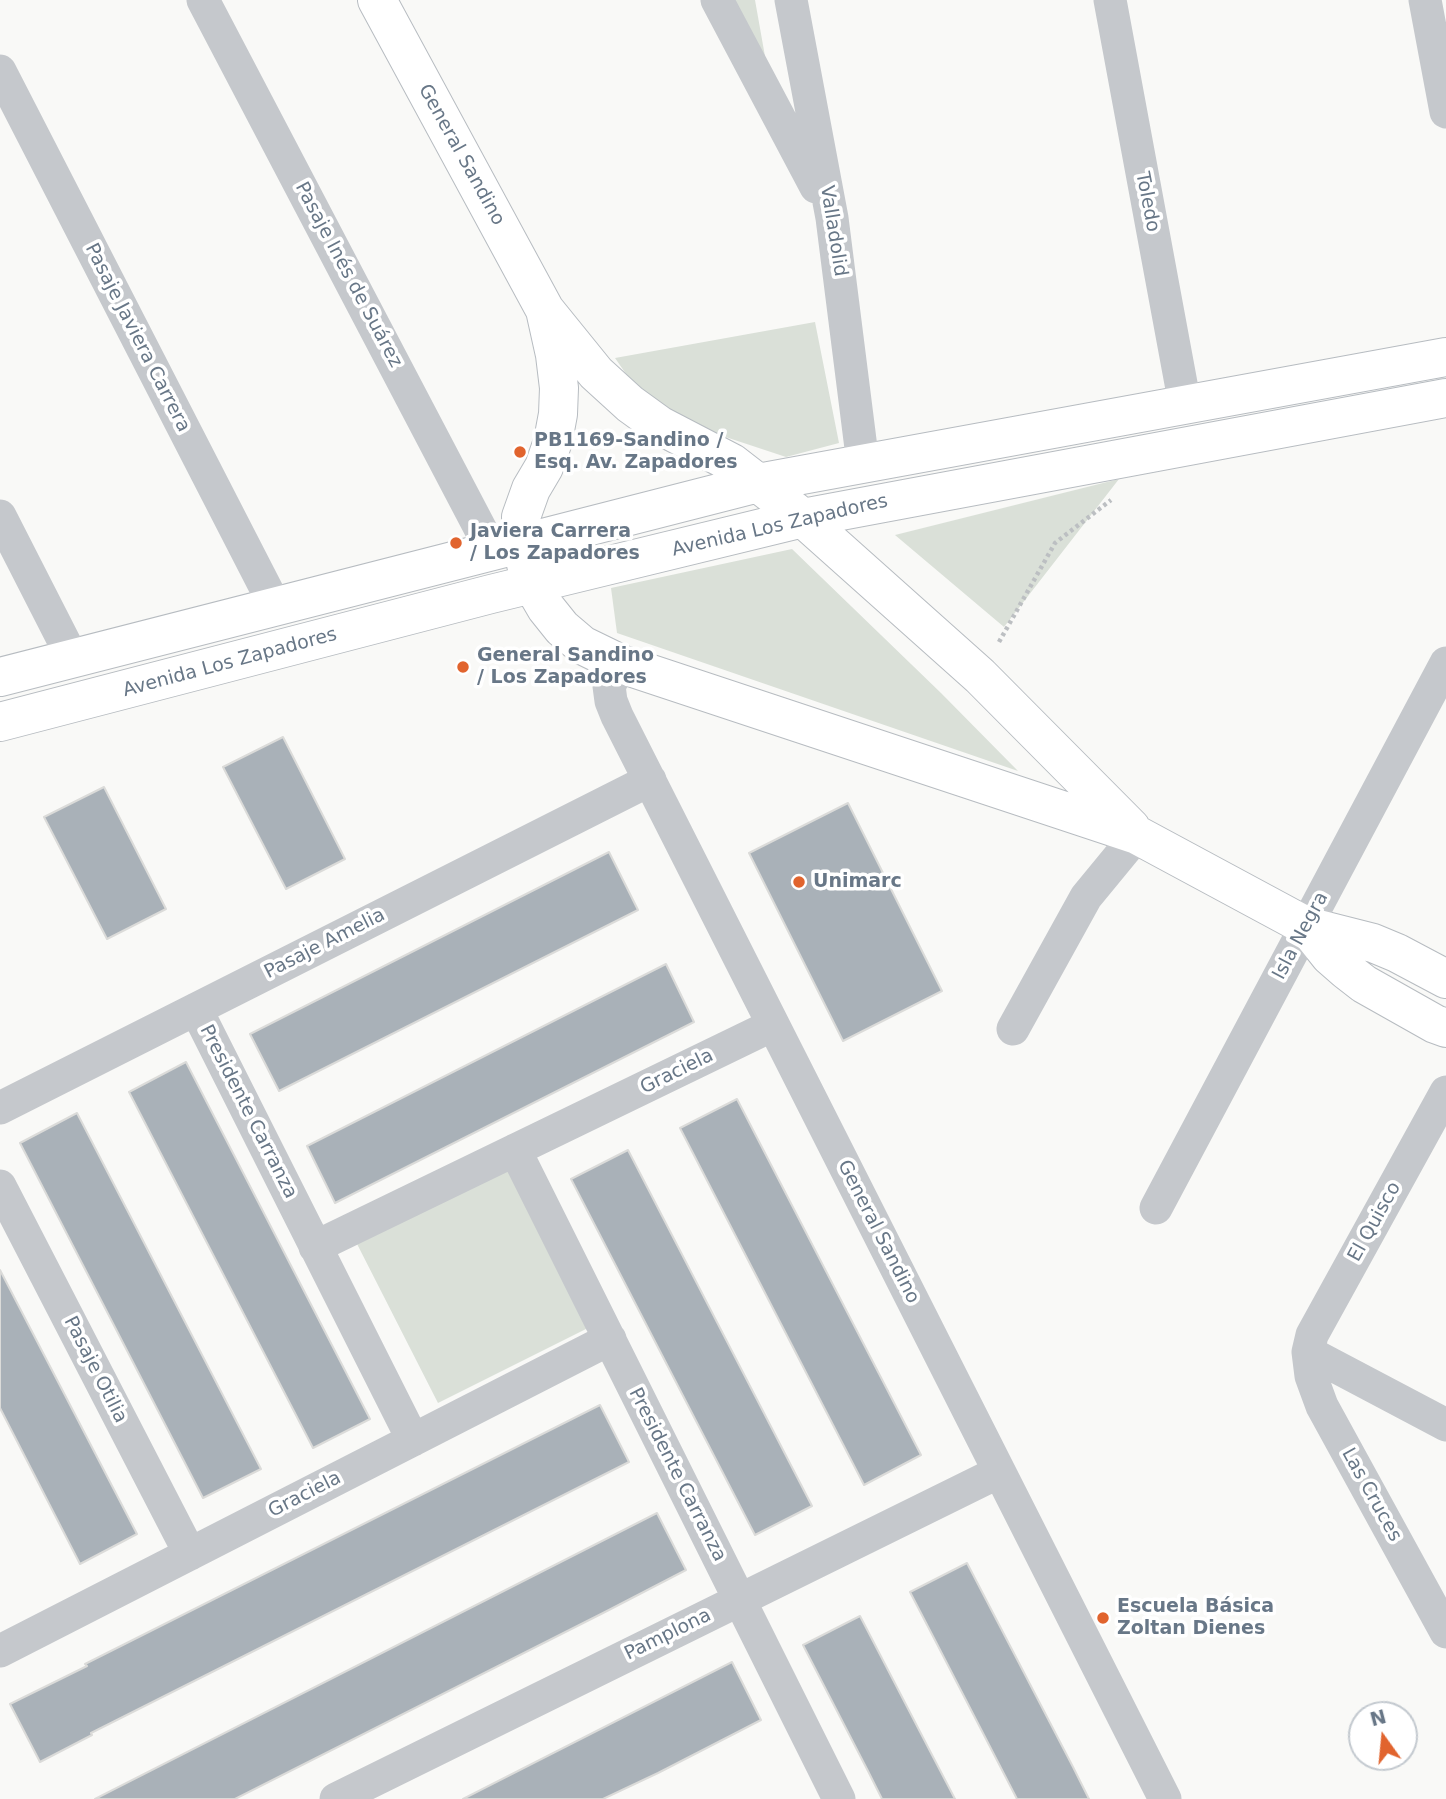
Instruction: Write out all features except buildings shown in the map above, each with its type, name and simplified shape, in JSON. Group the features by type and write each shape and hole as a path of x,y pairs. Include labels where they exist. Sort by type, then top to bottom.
{"main road":[{"name":"General Sandino","path":"377,0 545,310 596,373 630,404 659,425 732,463 803,518 979,676 1137,835"},
{"name":"General Sandino","path":"545,310 559,388 558,414 544,467 531,489 522,517 508,546 526,564 546,608 562,628 582,645 621,664 1137,835"},
{"path":"0,677 758,483 1446,357"},
{"name":"Avenida Los Zapadores","path":"0,722 533,584 803,518 1446,398"},
{"path":"1016,795 1049,746"},
{"path":"1137,835 1306,926 1373,943 1446,979"},
{"path":"1306,926 1329,956 1354,977 1446,1028"}],"street":[{"name":"Pasaje Inés de Suárez","path":"203,0 508,546"},
{"path":"717,0 832,218"},
{"name":"Valladolid","path":"791,0 832,218 863,464"},
{"name":"Toledo","path":"1110,0 1185,405"},
{"path":"1425,0 1446,112"},
{"name":"Pasaje Javiera Carrera","path":"0,71 275,606"},
{"path":"0,516 73,659"},
{"name":"Isla Negra","path":"1156,1208 1446,663"},
{"name":"General Sandino","path":"621,664 609,686 611,701 1165,1799"},
{"name":"Pasaje Amelia","path":"0,1108 650,780"},
{"path":"1013,1028 1086,897 1137,835"},
{"name":"Presidente Carranza","path":"196,1009 413,1440"},
{"name":"Graciela","path":"316,1247 773,1025"},
{"name":"El Quisco","path":"1308,1353 1312,1335 1446,1093"},
{"name":"Presidente Carranza","path":"515,1150 839,1799"},
{"name":"Pasaje Otilia","path":"0,1185 190,1554"},
{"name":"Graciela","path":"0,1651 610,1339"},
{"path":"1308,1353 1446,1425"},
{"name":"Las Cruces","path":"1308,1353 1311,1376 1322,1406 1446,1632"},
{"name":"Pamplona","path":"336,1799 999,1472"}],"path":[{"path":"979,676 1055,543 1117,495"}],"shaded area":[{"path":"735,0 755,0 766,62"},
{"path":"815,322 839,443 786,457 653,413 615,358"},
{"path":"1119,479 1004,627 895,535"},
{"path":"792,549 1018,771 617,633 611,588"},
{"path":"506,1163 590,1327 438,1403 355,1240"}],"place":[{"name":"PB1169-Sandino / Esq. Av. Zapadores","path":"520,452"},
{"name":"Javiera Carrera / Los Zapadores","path":"456,543"},
{"name":"General Sandino / Los Zapadores","path":"463,667"},
{"name":"Unimarc","path":"799,882"},
{"name":"Escuela Básica Zoltan Dienes","path":"1103,1618"}]}
